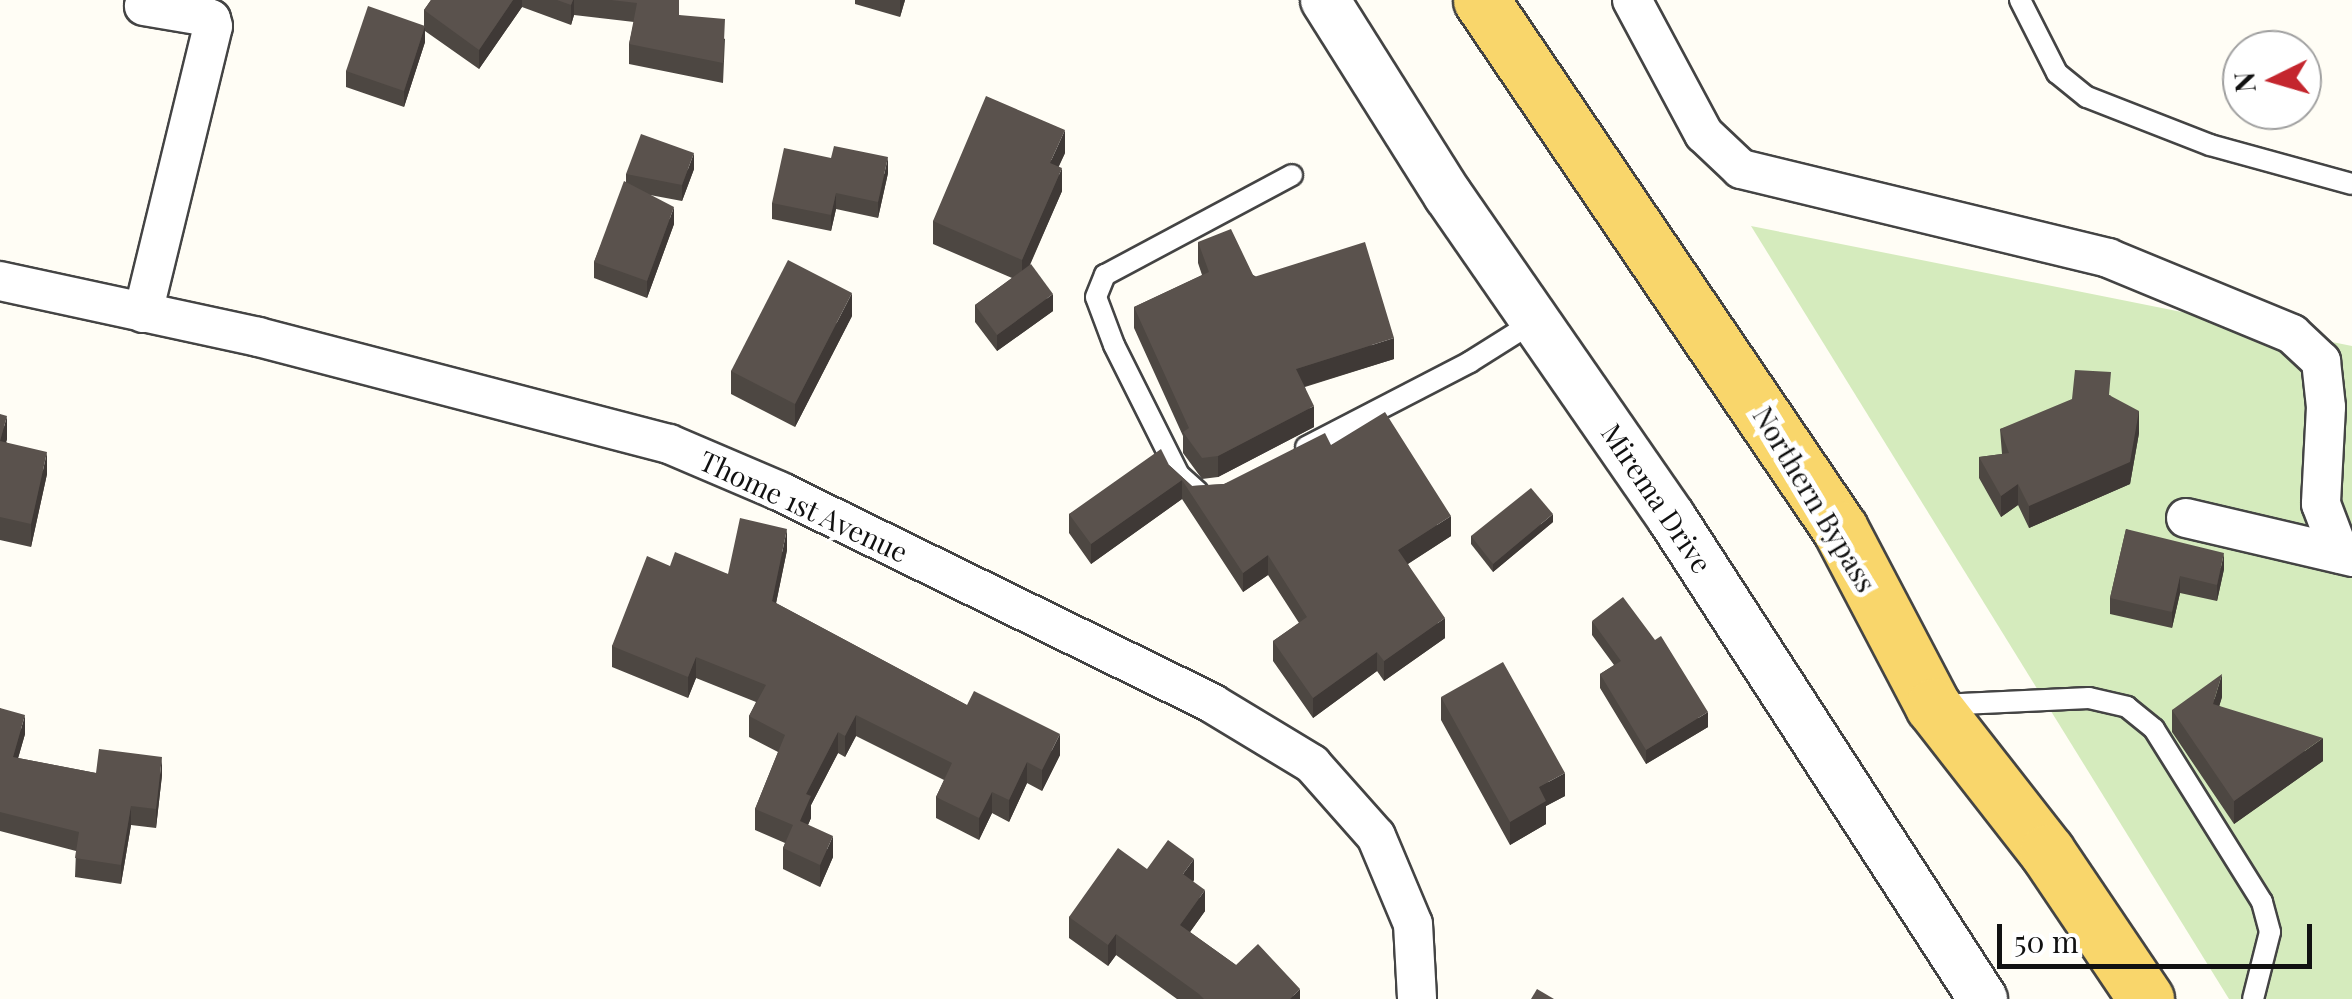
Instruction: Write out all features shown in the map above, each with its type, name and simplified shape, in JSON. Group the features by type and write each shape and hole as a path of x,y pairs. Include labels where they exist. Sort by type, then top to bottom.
{"main road":[{"name":"Northern Bypass","path":"1500,7 1840,529 1933,706 2047,852 2146,999"}],"street":[{"name":"Mirema Drive","path":"1325,0 1448,195 1671,517 1983,999"},
{"path":"1632,0 1704,134 1741,169 2108,258 2292,334 2320,361 2326,407 2321,504 2346,555"},
{"path":"143,313 213,26 211,19 204,16 144,6"},
{"name":"Thome 1st Avenue","path":"0,281 390,369 668,444 779,491 1213,704 1312,764 1376,836 1413,924 1417,999"},
{"path":"2186,518 2346,555"}],"lane":[{"path":"2020,0 2057,72 2088,97 2210,145 2352,184"},
{"path":"1222,490 1198,492 1179,475 1114,344 1096,297 1105,275 1292,175"},
{"path":"1292,455 1470,362 1537,320"},
{"path":"1933,706 2089,698 2128,707 2154,729 2262,902 2270,932 2254,999"}],"green space":[{"path":"1751,226 2352,346 2352,999 2229,999"}],"building":[{"path":"431,0 513,0 479,50 424,10"},
{"path":"611,0 679,0 679,15 725,19 723,63 629,44 637,3"},
{"path":"368,6 425,26 404,91 346,71"},
{"path":"986,96 1065,130 1050,163 1062,168 1022,260 933,221"},
{"path":"641,134 694,153 682,185 626,174"},
{"path":"834,146 888,157 878,202 836,193 831,215 772,203 784,148 831,158"},
{"path":"624,181 674,207 647,281 594,262"},
{"path":"1231,229 1254,277 1365,242 1394,338 1296,369 1314,406 1218,456 1202,458 1183,432 1189,428 1134,307 1209,272 1198,242"},
{"path":"788,260 852,293 795,404 731,371"},
{"path":"1031,264 1053,294 997,335 975,305"},
{"path":"2075,370 2111,372 2109,395 2139,411 2130,462 2029,506 2018,484 2001,496 1979,457 2009,453 2000,429 2072,399"},
{"path":"1385,412 1451,516 1398,550 1445,618 1384,661 1377,652 1313,698 1273,641 1307,617 1268,555 1243,573 1182,480 1091,544 1069,514 1161,449 1169,465 1192,486 1224,484 1325,433 1331,445"},
{"path":"0,414 7,416 0,441"},
{"path":"0,441 47,452 31,524 0,517"},
{"path":"1531,488 1553,514 1493,564 1471,536"},
{"path":"740,518 787,529 772,601 967,705 974,691 1060,734 1042,770 1027,762 1009,800 992,792 979,818 936,797 952,763 856,715 845,736 838,732 806,794 811,796 800,821 833,836 820,865 783,848 793,825 755,809 785,735 749,716 766,685 696,657 688,677 612,646 647,556 670,566 675,552 728,574"},
{"path":"2126,529 2224,553 2217,585 2180,576 2172,612 2110,598"},
{"path":"1623,597 1655,640 1661,636 1708,712 1646,750 1600,674 1621,661 1592,621"},
{"path":"1503,662 1565,773 1539,787 1546,801 1510,822 1441,697"},
{"path":"2222,674 2213,704 2323,738 2234,801 2172,710"},
{"path":"0,708 25,715 13,757 96,773 99,749 162,757 156,809 131,806 121,865 75,858 79,832 0,812"},
{"path":"1168,840 1194,859 1183,874 1205,890 1180,925 1236,965 1258,944 1300,989 1290,999 1204,999 1116,934 1108,945 1069,917 1118,848 1147,869"},
{"path":"1537,989 1554,999 1531,999"}]}
